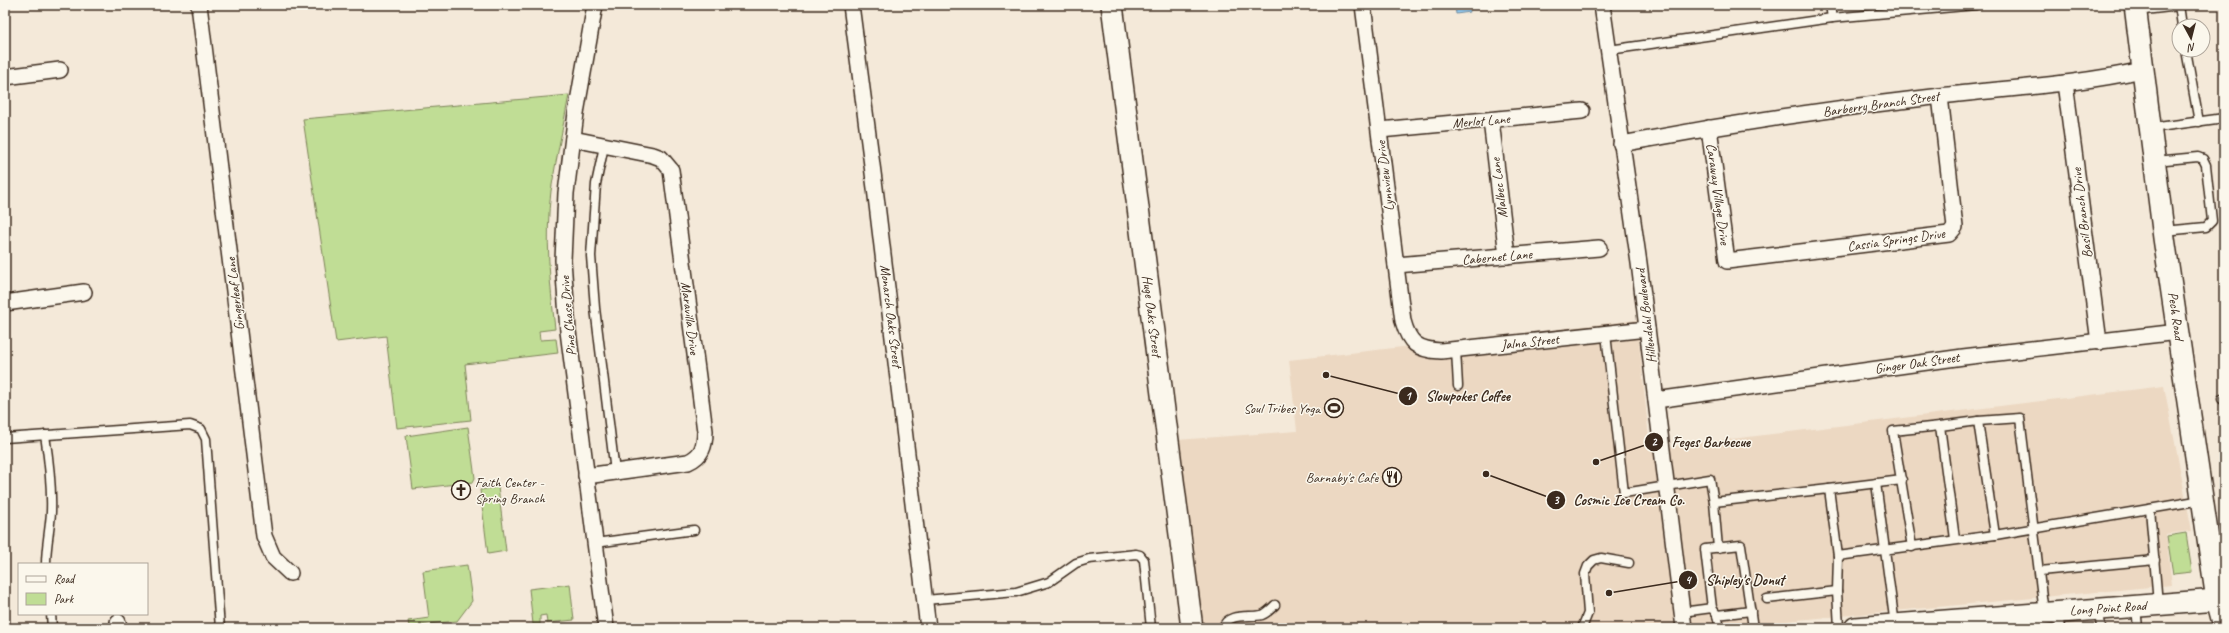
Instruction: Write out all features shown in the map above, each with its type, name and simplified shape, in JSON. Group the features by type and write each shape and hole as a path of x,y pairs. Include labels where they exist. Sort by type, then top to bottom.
{"street":[{"name":"Gingerleaf Lane","path":"200,5 264,536 272,557 290,573"},
{"name":"Pine Chase Drive","path":"596,5 573,139 566,193 564,286 586,476 606,628"},
{"name":"Monarch Oaks Street","path":"851,5 877,203 928,628"},
{"name":"Huge Oaks Street","path":"1112,5 1192,628"},
{"name":"Lynnview Drive","path":"1363,5 1403,321 1407,334 1414,344"},
{"name":"Hillendahl Boulevard","path":"1602,5 1647,329 1684,628"},
{"name":"Pech Road","path":"2135,8 2142,70 2178,332 2203,500 2222,600 2224,626"},
{"path":"5,77 60,70"},
{"name":"Barberry Branch Street","path":"1621,144 1709,128 1940,96 2065,83 2115,76 2142,70"},
{"name":"Basil Branch Drive","path":"2065,83 2098,342"},
{"name":"Cassia Springs Drive","path":"1727,262 1949,234 1955,227 1940,96"},
{"name":"Merlot Lane","path":"1380,130 1582,111"},
{"name":"Malbec Lane","path":"1491,120 1507,256"},
{"name":"Caraway Village Drive","path":"1709,128 1727,262"},
{"name":"Maravilla Drive","path":"573,139 653,155 661,158 671,170 705,439 700,454 688,462 586,476"},
{"name":"Cabernet Lane","path":"1396,265 1598,248"},
{"path":"5,302 84,292"},
{"name":"Jalna Street","path":"1414,344 1427,350 1456,350 1647,329"},
{"name":"Ginger Oak Street","path":"1656,400 1963,356 2178,332"},
{"name":"Long Point Road","path":"1857,628 1978,623 2018,618 2100,618 2136,606 2222,600"}],"lane":[{"path":"1830,5 1832,18"},
{"path":"1609,50 1832,18 1976,5"},
{"path":"2135,8 2179,6 2181,18"},
{"path":"2187,58 2199,122"},
{"path":"2150,129 2224,118"},
{"path":"604,146 595,192 591,256 595,308 615,472"},
{"path":"2155,161 2193,157 2203,159 2206,165 2213,215 2212,221 2206,227 2164,231"},
{"path":"1606,334 1624,493 1710,479 1714,502 1718,548"},
{"path":"1456,350 1458,386"},
{"path":"1912,547 1893,430 2020,418 2040,571 2054,617"},
{"path":"1978,422 1996,534"},
{"path":"5,438 190,425 201,429 206,439 220,628"},
{"path":"1940,426 1955,539"},
{"path":"45,435 51,486 50,528 46,548 46,563"},
{"path":"1714,502 1902,480"},
{"path":"1876,483 1896,626"},
{"path":"1829,489 1838,556 1837,591 1839,628"},
{"path":"1838,556 1912,547 2203,500"},
{"path":"2150,509 2158,605"},
{"path":"595,543 694,530"},
{"path":"1720,628 1717,615 1712,608 1705,549 1741,545 1753,628"},
{"path":"925,600 1016,592 1049,582 1076,563 1089,559 1136,554 1140,555 1144,560 1151,628"},
{"path":"1582,628 1588,613 1585,574 1588,566 1594,560 1601,558 1629,563"},
{"path":"2040,571 2155,560"},
{"path":"1767,599 1837,591"},
{"path":"1223,628 1224,624 1231,618 1264,614 1275,605"},
{"path":"2136,606 2138,628"},
{"path":"1682,612 1712,608"},
{"path":"1717,615 1751,611"},
{"path":"50,615 52,628"}],"shaded area":[{"path":"1637,320 1650,449 2164,386 2192,531 2166,534 2172,585 1711,628 1202,628 1177,440 1297,431 1289,360"},
{"path":"2193,623 2196,628 2138,628"}],"green space":[{"path":"569,95 553,179 549,209 548,243 551,295 555,329 539,331 540,340 556,339 558,353 465,364 471,420 397,428 386,336 336,342 303,119"},
{"path":"468,427 475,478 473,482 413,489 406,436"},
{"path":"498,487 506,551 488,554 480,490"},
{"path":"2186,533 2192,572 2173,574 2167,536"},
{"path":"467,565 472,601 457,621 409,626 408,621 429,618 423,571"},
{"path":"570,584 574,620 547,623 546,615 540,616 540,624 533,624 529,589"}],"water":[{"path":"1455,5 1469,5 1470,12 1456,14"}],"place":[{"name":"Slowpokes Coffee","path":"1326,375"},
{"name":"Soul Tribes Yoga","path":"1334,408"},
{"name":"Feges Barbecue","path":"1596,462"},
{"name":"Cosmic Ice Cream Co.","path":"1486,474"},
{"name":"Barnaby's Cafe","path":"1392,477"},
{"name":"Faith Center - Spring Branch","path":"461,490"},
{"name":"Shipley's Donut","path":"1609,593"}]}
